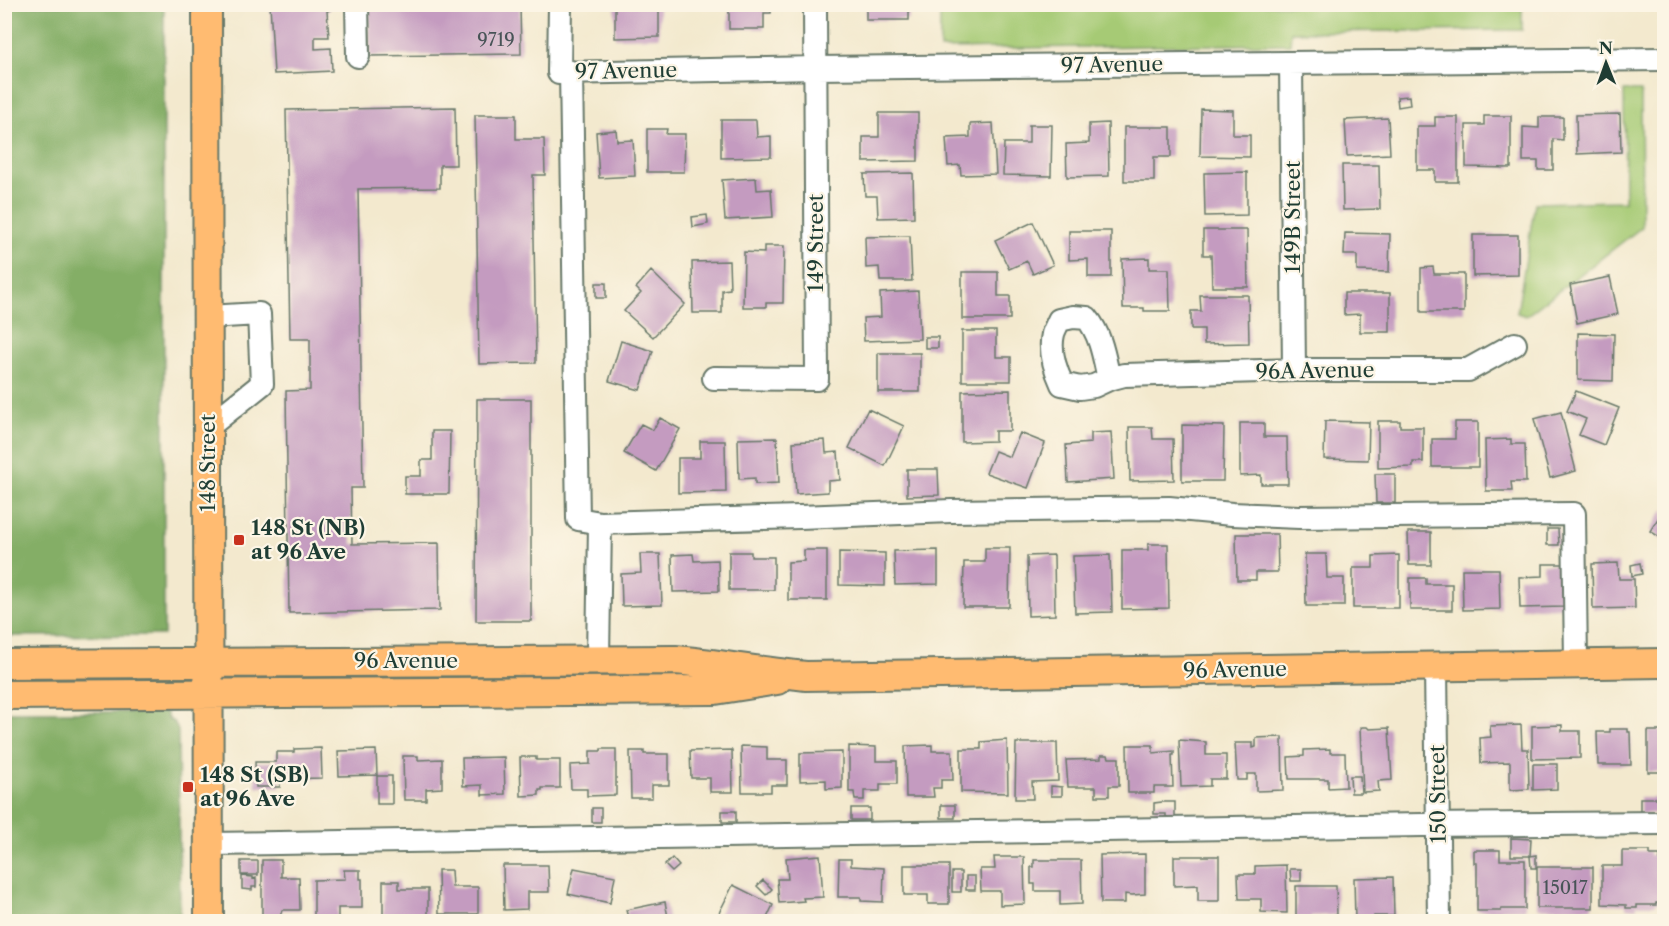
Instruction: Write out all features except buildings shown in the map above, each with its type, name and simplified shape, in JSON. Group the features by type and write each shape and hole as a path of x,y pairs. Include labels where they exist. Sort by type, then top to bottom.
{"main road":[{"name":"148 Street","path":"207,4 209,921"},
{"name":"96 Avenue","path":"4,664 675,660 716,663 772,673 806,676 1665,663"},
{"name":"96 Avenue","path":"4,695 715,690 806,676"}],"street":[{"path":"357,4 358,56"},
{"path":"560,4 565,72 578,519 600,523 951,511 1169,507 1232,514 1299,517 1574,514 1576,663"},
{"name":"149 Street","path":"714,378 817,379 815,4"},
{"name":"97 Avenue","path":"565,72 1665,59"},
{"name":"149B Street","path":"1291,63 1294,370"},
{"path":"208,317 259,314 262,384 208,427"},
{"name":"96A Avenue","path":"1109,379 1124,375 1294,370 1468,370 1515,344"},
{"path":"598,659 600,523"},
{"name":"150 Street","path":"1436,666 1440,921"},
{"path":"209,844 1665,823"}],"green space":[{"path":"4,5 164,5 164,635 5,636"},
{"path":"940,5 1522,5 1522,30 1291,32 1290,44 940,49"},
{"path":"1624,91 1641,91 1642,227 1526,316 1517,313 1535,203 1625,201"},
{"path":"5,712 167,712 167,718 175,723 178,731 180,921 5,921"}],"place":[{"name":"148 St (NB) at 96 Ave","path":"239,540"},
{"name":"148 St (SB) at 96 Ave","path":"188,787"}]}
